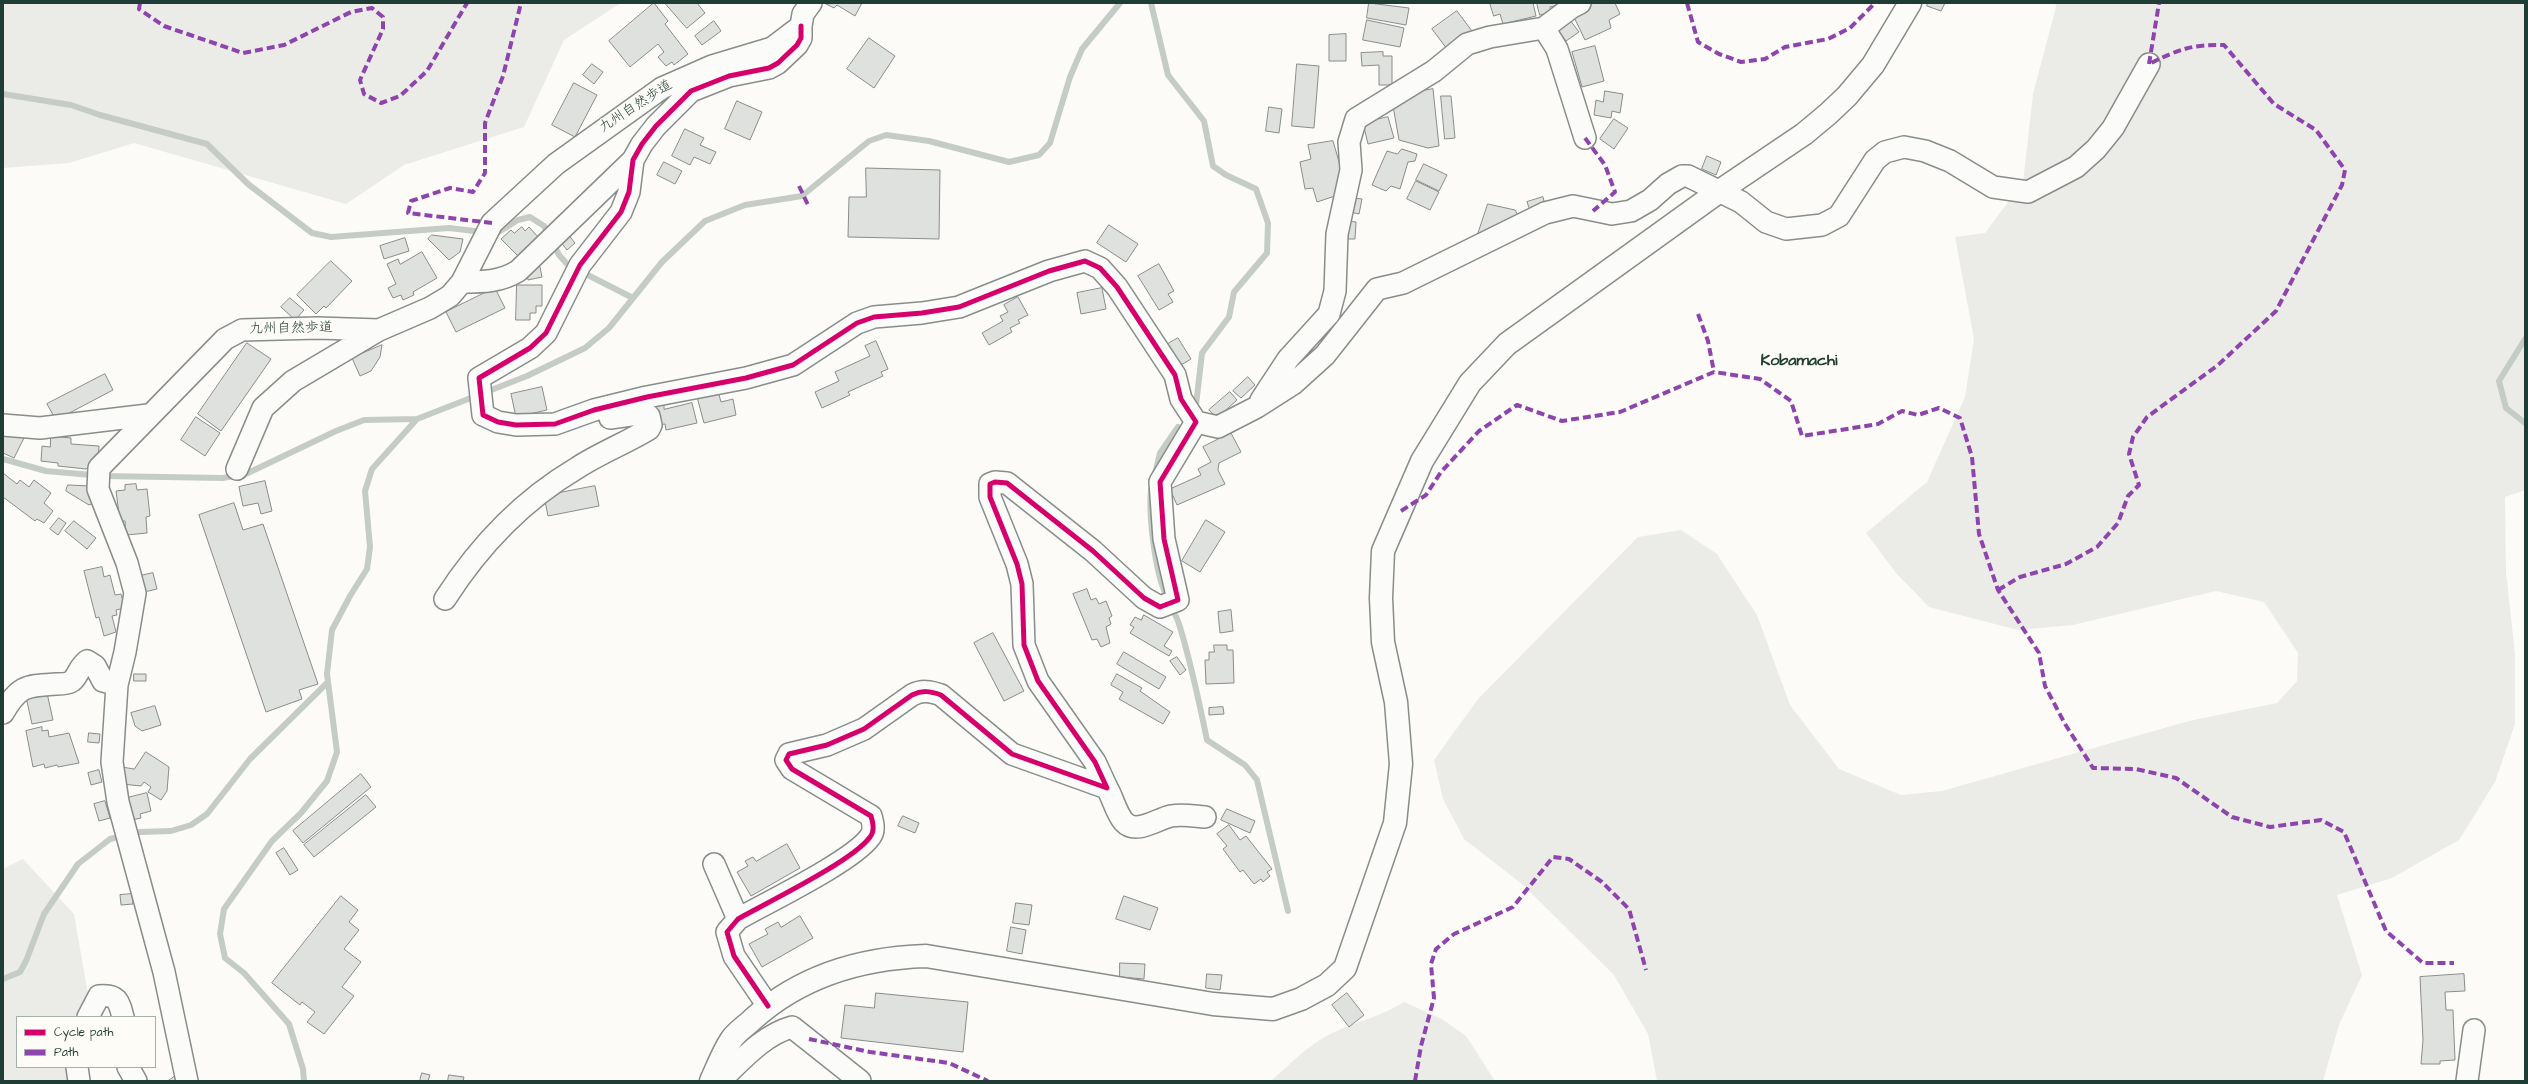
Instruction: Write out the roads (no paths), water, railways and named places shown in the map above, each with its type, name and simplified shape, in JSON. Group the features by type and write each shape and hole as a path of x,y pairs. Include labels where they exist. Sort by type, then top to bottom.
{"street":[{"path":"1257,407 1288,359 1329,314 1335,291 1337,234 1351,170 1348,142 1356,120 1434,71 1466,44 1490,37 1544,28 1572,7 1580,3"},
{"path":"711,1081 731,1039 768,1006 828,973 864,962 897,957 933,957 1213,1004 1273,1009 1300,999 1327,985 1345,968 1395,823 1401,764 1396,702 1384,642 1381,598 1383,551 1422,461 1470,383 1507,344 1721,190 1804,134 1847,96 1873,65 1910,3"},
{"path":"462,282 506,279 518,271 633,160 642,144 656,126 691,91 729,76 769,68 789,55 801,38 801,11"},
{"name":"九州自然歩道","path":"117,685 125,652 134,593 127,563 98,489 99,468 117,452 148,415 225,339 242,330 318,328 379,330 430,308 450,296 462,282 491,225 556,164 662,88 712,66 772,48 801,11"},
{"path":"1544,28 1557,49 1585,138"},
{"path":"555,424 594,410 640,399 746,378 793,365 857,323 874,316 922,313 959,307 1049,271 1085,261 1100,268 1117,287 1175,375 1181,399 1196,422 1218,427 1257,407 1293,384 1325,355 1377,289 1403,283 1545,213 1573,206 1612,214 1631,210 1650,200 1668,184 1682,176 1688,176 1721,190 1741,202 1766,222 1786,229 1822,225 1839,216 1875,160 1885,152 1904,147 1925,151 1950,161 1994,186 2028,192 2076,167 2096,149 2113,128 2149,64"},
{"path":"445,599 467,565 491,536 534,498 577,467 617,448 649,429 651,425 649,416 645,414 555,424 516,425 498,422 484,415 478,378 530,348 546,333 576,272 621,212 629,192 633,160"},
{"path":"237,469 263,408 293,381 379,330"},
{"path":"3,426 40,428 148,415"},
{"path":"1196,422 1160,482 1168,604 1144,598 1093,550 1007,483 995,482 990,484 990,497 1010,542 1022,584 1024,645 1038,681 1095,762 1123,821 1129,826 1136,827 1157,820 1183,815 1205,817"},
{"path":"3,713 14,694 31,686 66,683 73,680 80,666 87,661 95,666 103,681 117,685 112,762 118,802 164,972 187,1081"},
{"path":"768,1006 734,956 727,932 738,919 839,862 864,843 873,831 871,816 792,769 786,760 789,754 827,745 864,729 920,692 931,692 941,696 1012,754 1107,788"},
{"path":"714,864 738,919"},
{"path":"89,1016 99,996 109,995 117,999 123,1016"},
{"path":"720,1081 757,1046 783,1029 792,1027 860,1081"},
{"path":"2467,1081 2474,1030"},
{"path":"76,1068 79,1081"},
{"path":"129,1068 136,1081"}],"waterway":[{"path":"304,1081 303,1069 289,1024 244,973 225,958 220,934 224,909 272,841 301,813 327,781 337,752 327,674 332,630 350,596 367,569 370,547 365,491 372,469 417,419 527,376 585,348 609,328 662,262 705,221 745,205 802,196 869,141 886,135 929,141 1009,162 1039,155 1050,143 1070,77 1082,49 1120,3"},
{"path":"1151,3 1168,75 1204,121 1213,166 1226,175 1256,189 1268,223 1267,253 1234,292 1229,317 1202,353 1196,405"},
{"path":"3,94 71,105 100,115 207,144 248,184 312,233 331,237 449,228 483,232"},
{"path":"492,233 497,233 518,220 530,217 544,226 559,255 568,265 633,298"},
{"path":"2525,339 2499,381 2506,408 2525,423"},
{"path":"3,459 46,471 103,476 223,478 248,473 336,431 364,420 417,419"},
{"path":"1155,474 1160,453 1178,427"},
{"path":"1152,485 1150,508 1151,523 1158,568 1167,599 1177,620 1183,638 1207,740 1245,765 1257,780 1288,911"},
{"path":"3,979 20,972 26,961 44,914 78,864 110,839 140,832 171,831 191,825 207,814 250,759 328,682"}],"district":[{"name":"Kobamachi","path":"1799,362"}]}
